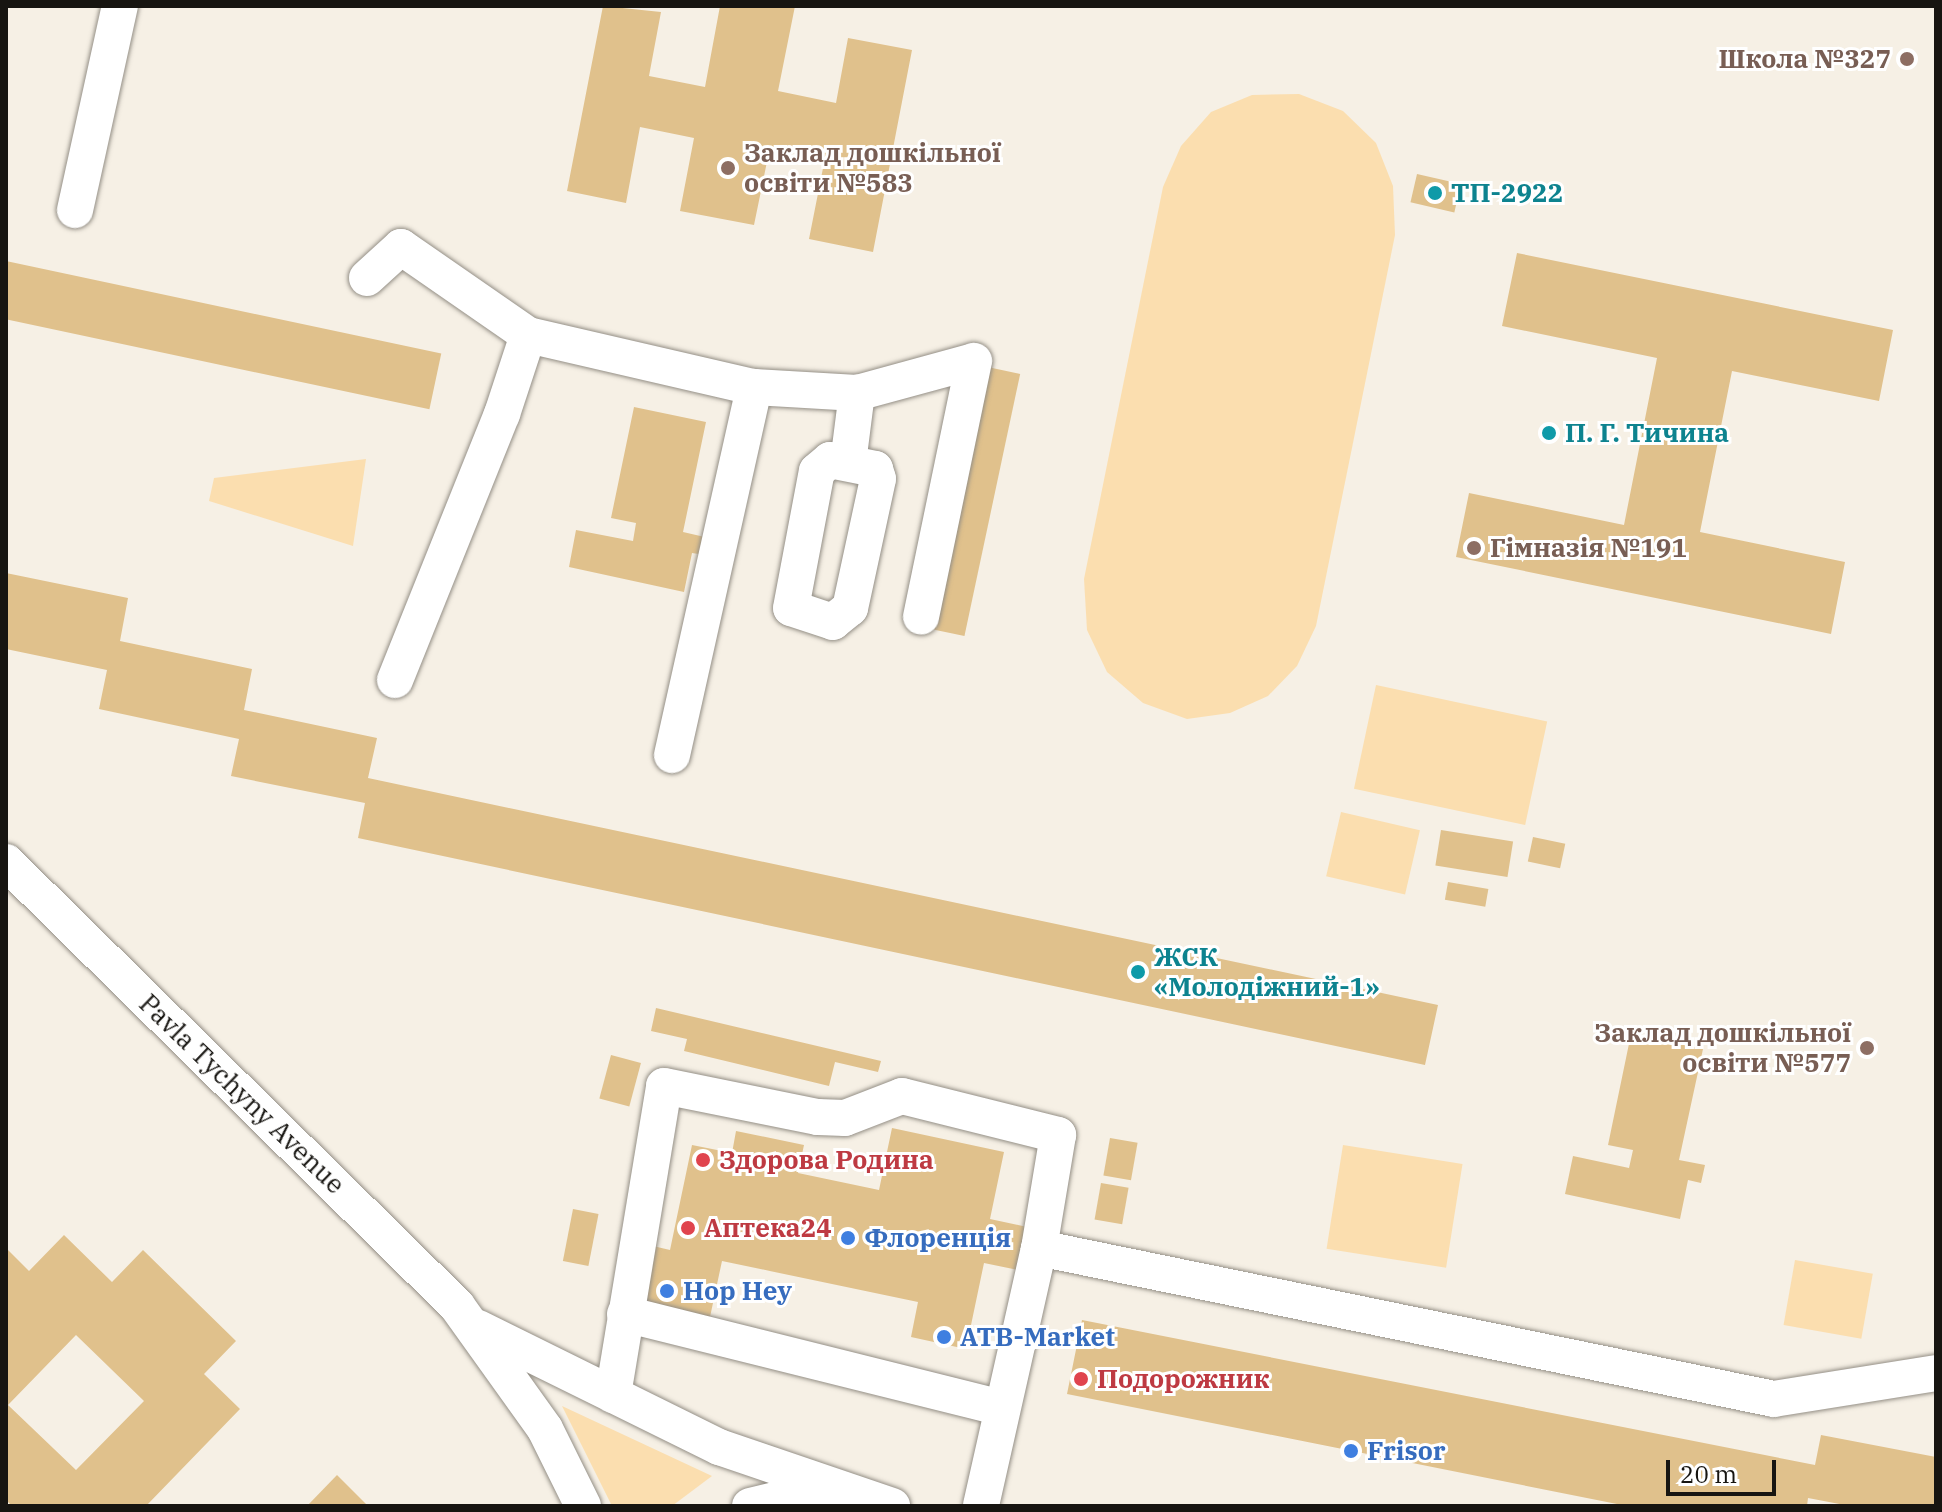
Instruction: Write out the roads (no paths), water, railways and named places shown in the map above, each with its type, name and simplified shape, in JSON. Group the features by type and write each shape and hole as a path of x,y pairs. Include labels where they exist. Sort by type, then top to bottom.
{"street":[{"path":"75,210 120,6"},
{"path":"367,278 401,247 528,335 754,387 857,393 974,361 921,617"},
{"path":"395,680 502,414 528,335"},
{"path":"672,755 754,387"},
{"path":"848,463 857,393"},
{"name":"Pavla Tychyny Avenue","path":"6,862 477,1327 545,1429 583,1506"},
{"path":"613,1395 664,1086 818,1117 845,1118 902,1096 1058,1135 1039,1248 981,1506"},
{"path":"1039,1248 1774,1399 1936,1373"},
{"path":"625,1314 1001,1408"},
{"name":"Pavla Tychyny Avenue","path":"477,1327 719,1447 826,1488 892,1506"},
{"name":"Pavla Tychyny Avenue","path":"750,1506 826,1488"}],"place":[{"name":"Школа №327","path":"1907,59"},
{"name":"Заклад дошкільної освіти №583","path":"728,168"},
{"name":"ТП-2922","path":"1435,193"},
{"name":"П. Г. Тичина","path":"1549,433"},
{"name":"Гімназія №191","path":"1474,548"},
{"name":"ЖСК «Молодіжний-1»","path":"1138,972"},
{"name":"Заклад дошкільної освіти №577","path":"1867,1048"},
{"name":"Здорова Родина","path":"703,1160"},
{"name":"Аптека24","path":"688,1228"},
{"name":"Флоренція","path":"848,1238"},
{"name":"Hop Hey","path":"667,1291"},
{"name":"ATB-Market","path":"944,1337"},
{"name":"Подорожник","path":"1081,1379"},
{"name":"Frisor","path":"1351,1451"}]}
